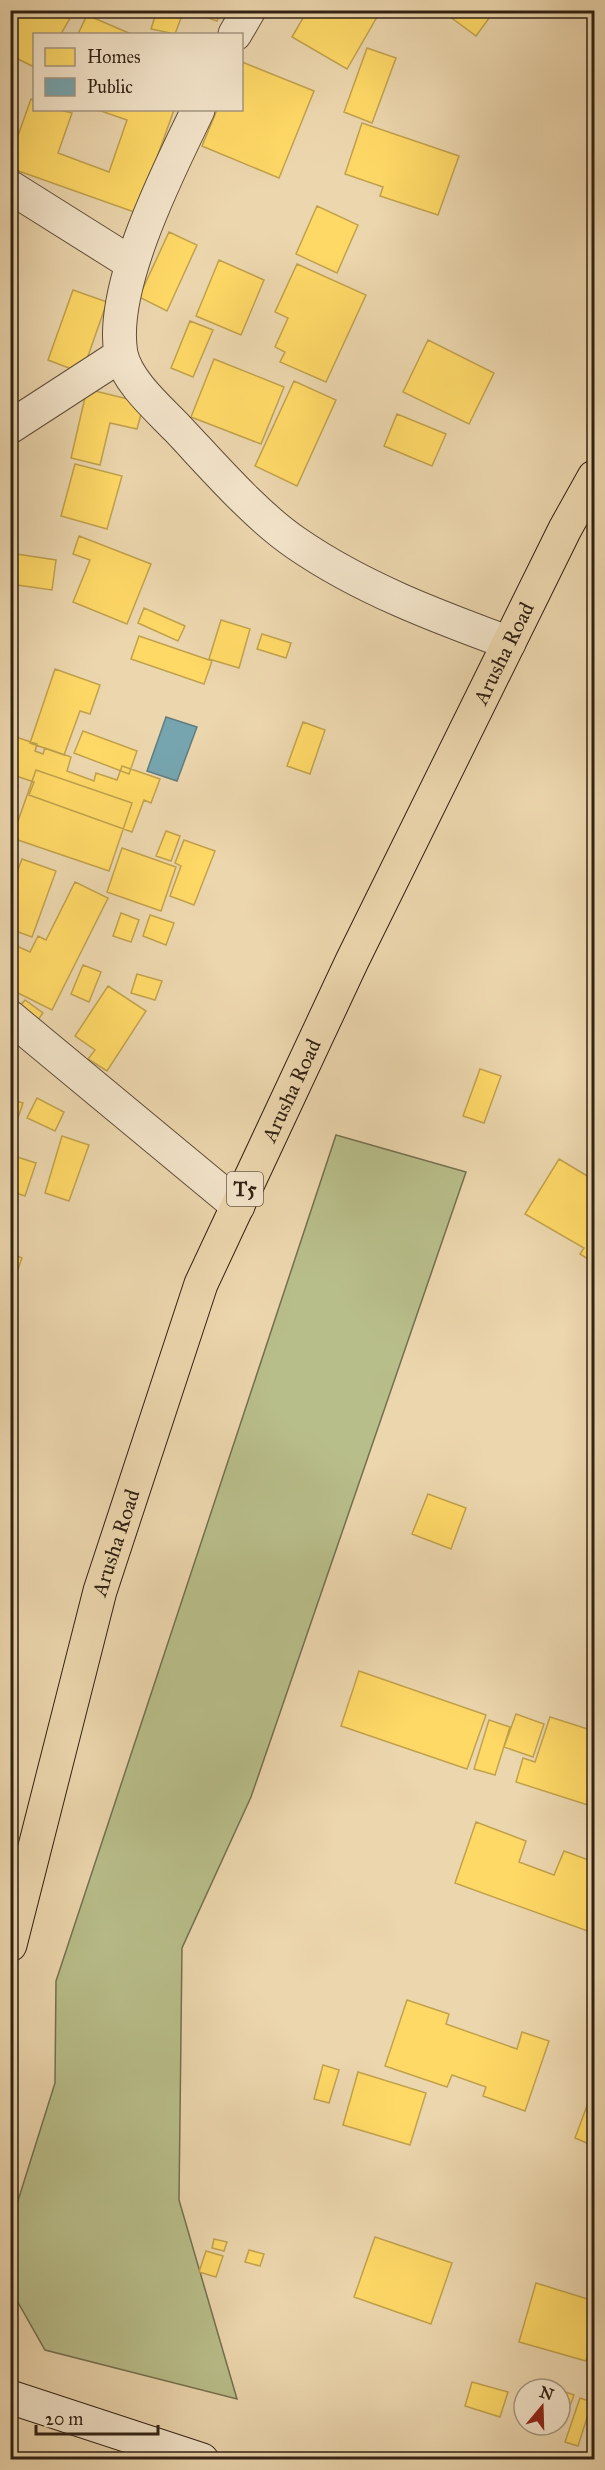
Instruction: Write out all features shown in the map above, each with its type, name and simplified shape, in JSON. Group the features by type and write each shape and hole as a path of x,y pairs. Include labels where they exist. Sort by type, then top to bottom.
{"highway":[{"name":"Arusha Road","path":"10,1945 100,1592 201,1284 352,961 565,529 594,477"}],"street":[{"path":"236,33 249,10"},
{"path":"198,111 131,263 120,318 121,355 135,382 229,484 294,542 345,572 418,609 509,643"},
{"path":"10,187 131,263"},
{"path":"10,427 121,355"},
{"path":"10,1017 237,1206"},
{"path":"10,2397 202,2460"}],"green space":[{"path":"336,1135 466,1172 251,1797 182,1948 179,2200 237,2399 45,2350 11,2290 10,2226 55,2083 56,1981"}],"building: Homes":[{"path":"10,10 74,10 62,33 33,33 33,66 10,55"},
{"path":"157,10 184,10 175,33 151,29"},
{"path":"187,10 221,10 217,21"},
{"path":"290,10 381,10 347,69 292,37 303,18"},
{"path":"441,10 495,10 476,36"},
{"path":"87,15 129,33 78,33"},
{"path":"367,48 396,58 372,123 344,112"},
{"path":"243,62 314,91 279,178 202,146 217,111 243,111"},
{"path":"31,99 33,111 72,113 58,153 109,172 127,120 101,111 174,111 137,213 10,168 10,158"},
{"path":"362,123 459,156 438,215 380,196 383,187 345,174"},
{"path":"317,206 358,225 337,273 296,254"},
{"path":"169,232 197,245 167,311 139,297"},
{"path":"219,260 264,280 241,335 196,316"},
{"path":"297,264 366,295 326,382 280,362 285,352 275,347 288,318 275,312"},
{"path":"73,290 107,302 82,373 48,360"},
{"path":"190,321 213,330 193,377 171,368"},
{"path":"428,340 494,373 469,424 403,392"},
{"path":"214,359 284,387 261,444 191,417"},
{"path":"294,381 336,400 297,486 255,466"},
{"path":"87,389 144,403 137,429 110,423 100,465 71,458"},
{"path":"397,414 446,434 432,466 384,446"},
{"path":"75,464 122,476 107,529 61,516"},
{"path":"79,536 151,564 127,624 73,602 90,560 73,554"},
{"path":"10,553 56,560 52,590 10,584"},
{"path":"144,608 185,626 178,641 138,623"},
{"path":"221,620 250,629 239,668 209,659"},
{"path":"262,634 291,643 286,658 257,649"},
{"path":"139,636 212,661 204,684 131,659"},
{"path":"55,669 100,685 90,714 80,711 64,755 30,743"},
{"path":"303,722 325,730 310,774 287,766"},
{"path":"83,731 137,751 129,774 74,753"},
{"path":"10,735 37,744 35,751 43,754 45,748 71,757 67,771 94,781 96,773 117,780 122,766 160,779 151,803 144,800 132,832 29,795 34,782 10,774"},
{"path":"36,770 132,803 109,871 12,838"},
{"path":"10,784 18,786 10,813"},
{"path":"166,831 180,836 171,861 156,856"},
{"path":"184,840 215,851 194,905 170,896 181,866 175,863"},
{"path":"122,848 176,867 161,911 107,892"},
{"path":"22,859 56,871 32,937 10,929 10,890"},
{"path":"75,882 108,898 52,1010 10,989 10,943 30,952 38,936 46,940"},
{"path":"121,913 139,920 131,942 113,936"},
{"path":"150,915 174,923 166,945 143,936"},
{"path":"83,965 101,972 89,1002 71,994"},
{"path":"137,974 162,981 155,1000 131,993"},
{"path":"108,986 146,1011 107,1071 88,1059 95,1050 75,1036"},
{"path":"25,1000 43,1013 34,1025 15,1012"},
{"path":"480,1069 501,1076 484,1123 463,1116"},
{"path":"37,1098 64,1112 55,1131 27,1118"},
{"path":"10,1099 23,1103 10,1141"},
{"path":"62,1136 89,1145 69,1201 45,1193"},
{"path":"11,1155 36,1163 25,1196 10,1191"},
{"path":"559,1159 594,1180 594,1263 580,1254 584,1248 525,1214"},
{"path":"10,1253 22,1258 14,1280 10,1279"},
{"path":"428,1494 466,1508 451,1549 412,1534"},
{"path":"359,1671 486,1715 467,1769 341,1726"},
{"path":"516,1714 544,1724 533,1757 504,1747"},
{"path":"550,1717 594,1731 594,1807 516,1782 523,1758 535,1762"},
{"path":"489,1720 510,1727 495,1775 474,1769"},
{"path":"476,1822 526,1841 519,1862 554,1875 564,1851 594,1862 593,1933 455,1883"},
{"path":"407,2000 449,2014 446,2024 517,2049 522,2032 549,2041 525,2111 483,2096 486,2087 452,2075 447,2087 385,2066"},
{"path":"323,2065 339,2070 329,2103 314,2099"},
{"path":"358,2072 426,2093 410,2145 343,2125"},
{"path":"594,2087 594,2146 575,2138"},
{"path":"375,2237 452,2263 431,2324 354,2297"},
{"path":"214,2239 227,2242 224,2251 212,2248"},
{"path":"249,2250 264,2254 260,2266 245,2262"},
{"path":"206,2251 223,2256 216,2277 199,2272"},
{"path":"536,2283 594,2301 594,2334 586,2361 519,2342"},
{"path":"472,2382 508,2392 500,2417 465,2406"},
{"path":"580,2398 592,2402 578,2446 565,2442 567,2437 572,2437 572,2421"}],"building: Public":[{"path":"166,717 197,727 177,781 147,771"}]}
